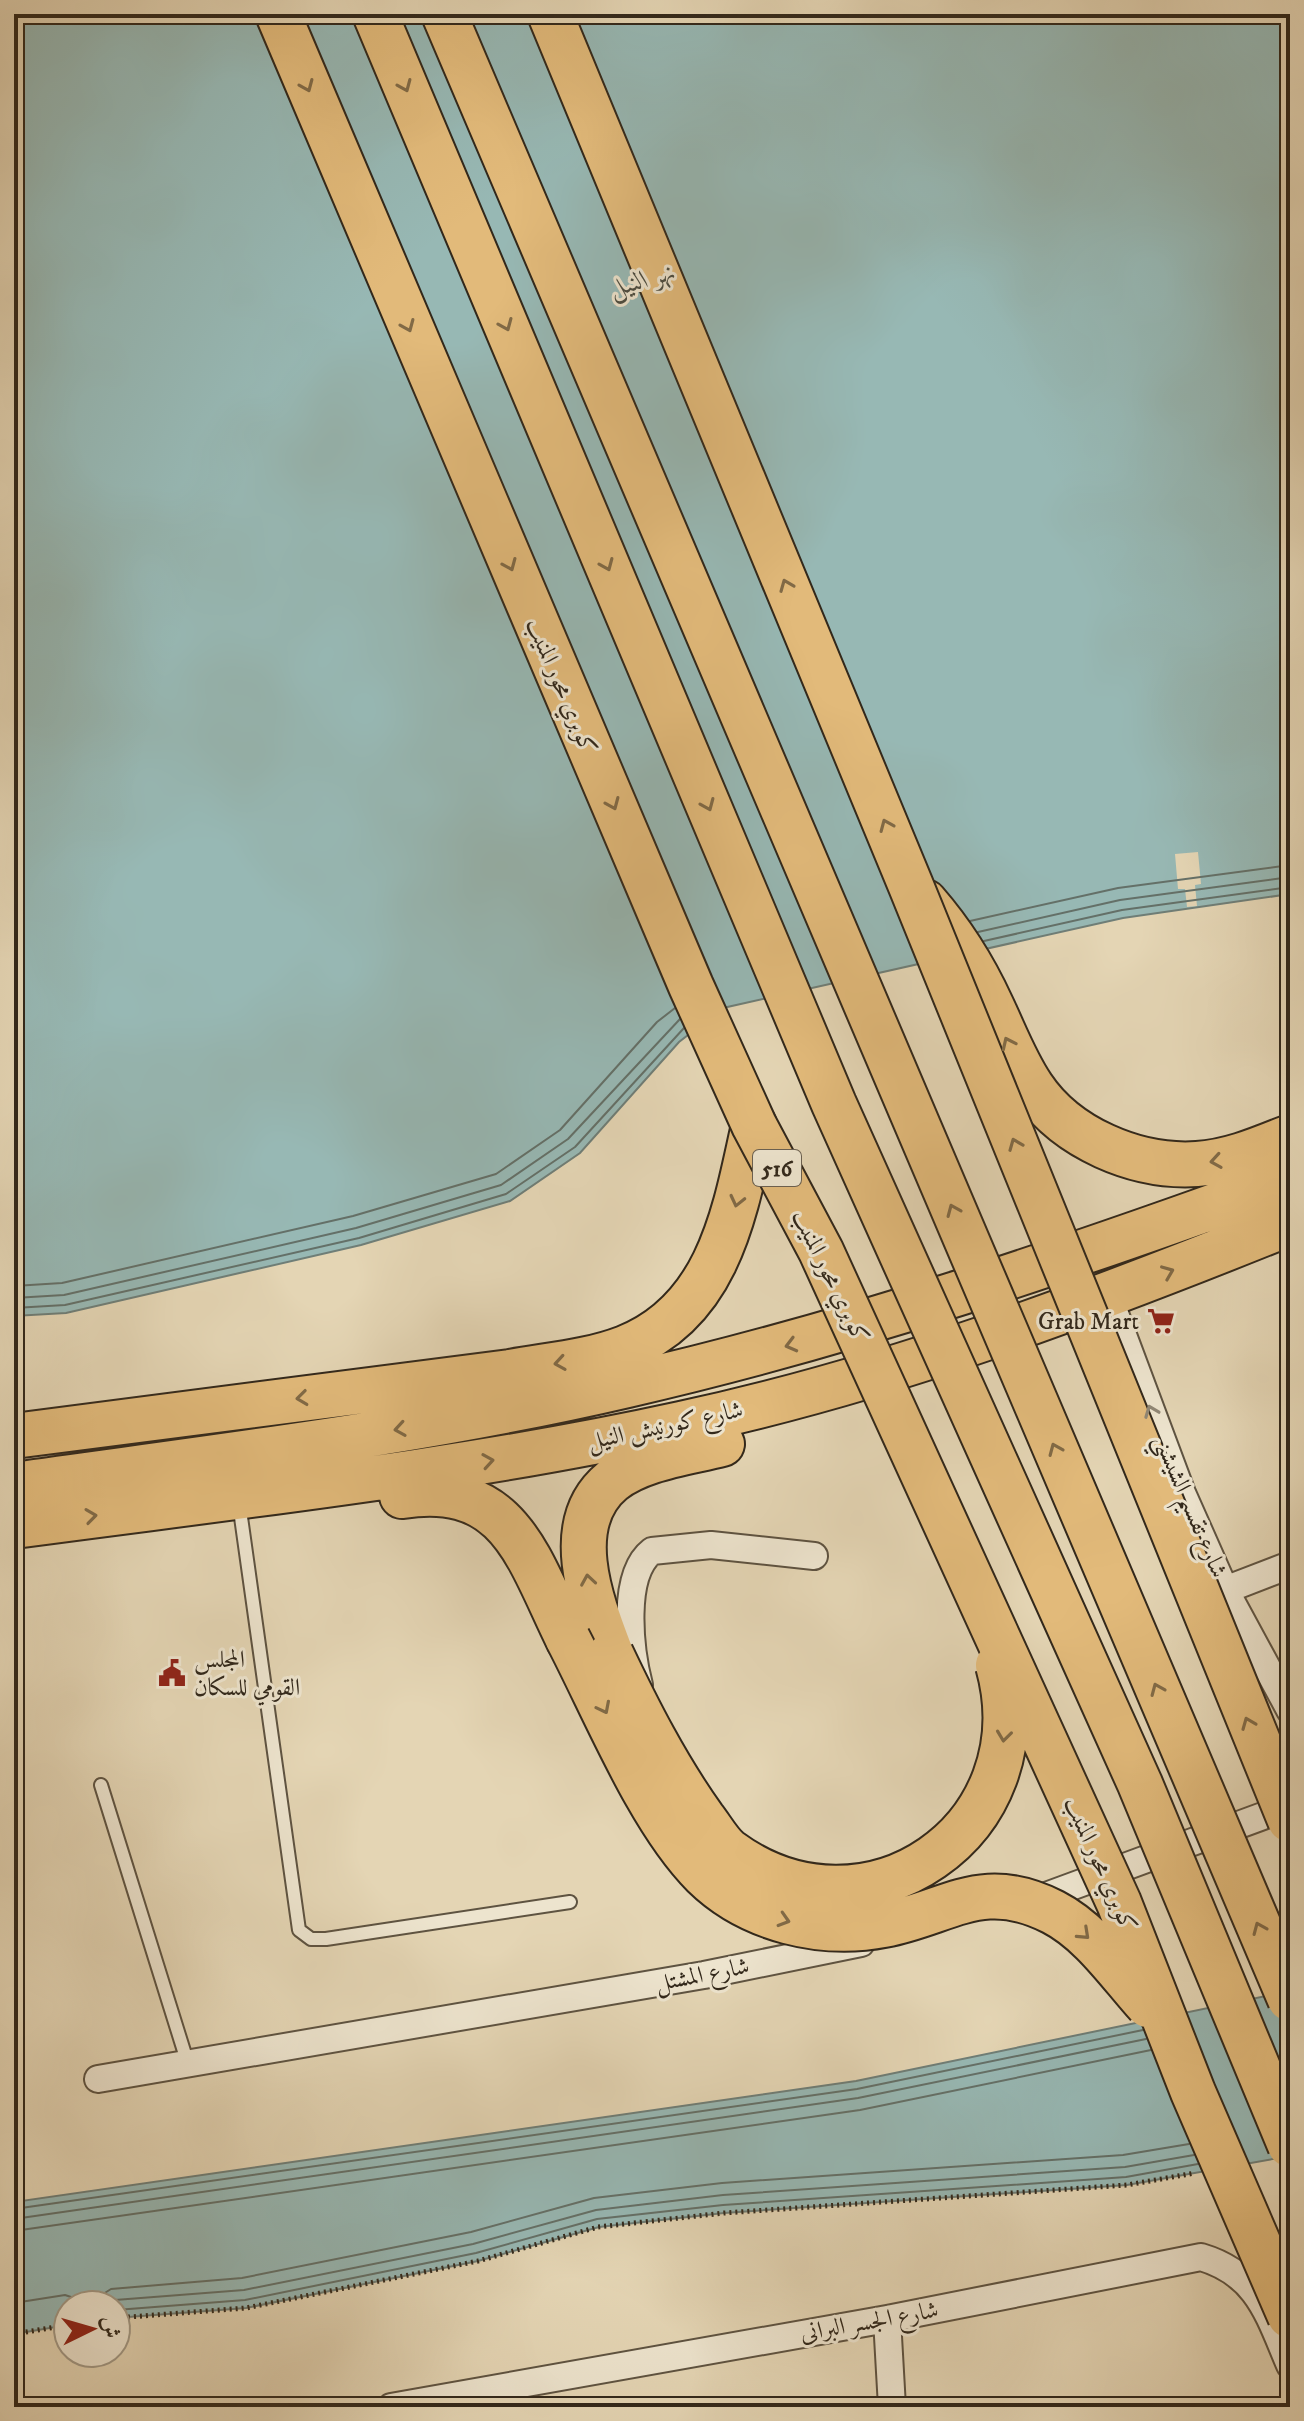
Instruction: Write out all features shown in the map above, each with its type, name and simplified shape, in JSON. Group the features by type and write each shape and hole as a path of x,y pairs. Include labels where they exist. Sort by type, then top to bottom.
{"highway":[{"name":"كوبري محور المنيب","path":"278,14 604,784 754,1125 821,1251 1119,1903 1166,2027 1290,2316"},
{"path":"375,14 834,1104 1140,1784 1290,2145"},
{"path":"444,14 1290,1999"},
{"path":"550,14 1283,1787 1290,1820"},
{"path":"911,886 941,920 966,957 1032,1087 1054,1115 1075,1129 1120,1153 1158,1162 1196,1164 1234,1158 1290,1137"},
{"path":"28,1434 510,1372 583,1360 626,1347 666,1324 698,1292 722,1254 754,1125"},
{"name":"شارع كورنيش النيل","path":"14,1485 477,1417 627,1385 797,1343 964,1294 1290,1179"},
{"name":"شارع كورنيش النيل","path":"14,1526 486,1462 682,1424 874,1375 1108,1295 1290,1223"},
{"path":"874,1375 814,1415 779,1429 644,1464 611,1482 589,1512 583,1550 591,1600 611,1654 662,1755 726,1849 767,1875 813,1888 862,1888 908,1874 948,1847 980,1811 1000,1767 1006,1719 1000,1671 973,1578"},
{"path":"244,1495 296,1506 346,1505 440,1492 482,1504 515,1534 666,1828 707,1878 732,1897 790,1923 854,1929 886,1925 974,1896 1028,1902 1077,1927 1166,2027"}],"street":[{"name":"شارع تقسيم الشيشني","path":"1108,1295 1182,1493 1225,1590 1290,1710"},
{"path":"814,1556 711,1545 652,1551 634,1575 631,1624 636,1674 648,1721 688,1811 720,1849 758,1881 841,1905 848,1914 854,1944"},
{"path":"1225,1590 1290,1565"},
{"name":"شارع المشتل","path":"98,2079 688,1977 968,1921 1076,1887 1283,1787"},
{"name":"شارع الجسر البرانى","path":"391,2407 887,2319 1201,2257 1228,2265 1250,2284 1290,2365"},
{"path":"887,2319 892,2407"}],"lane":[{"path":"244,1495 299,1930 311,1939 326,1939 570,1902"},
{"path":"101,1785 188,2064"}],"path":[{"path":"1287,870 1288,894"},
{"path":"132,2317 246,2308 478,2261 598,2227 724,2213 1127,2185 1201,2172"},
{"path":"14,2334 52,2328"}],"water":[{"name":"نهر النيل","path":"14,14 1290,14 1290,894 1123,918 723,1008 679,1042 580,1153 510,1201 361,1245 66,1313 14,1316"},
{"path":"1290,1991 1290,2156 1127,2185 724,2213 599,2227 478,2261 246,2308 132,2317 132,2289 52,2289 52,2328 14,2334 14,2202 856,2081"}],"pier":[{"path":"1198,852 1201,884 1195,885 1197,906 1187,907 1185,889 1178,889 1175,854"}],"place":[{"name":"Grab Mart","path":"1161,1321"},
{"name":"المجلس القومي للسكان","path":"172,1673"}]}
